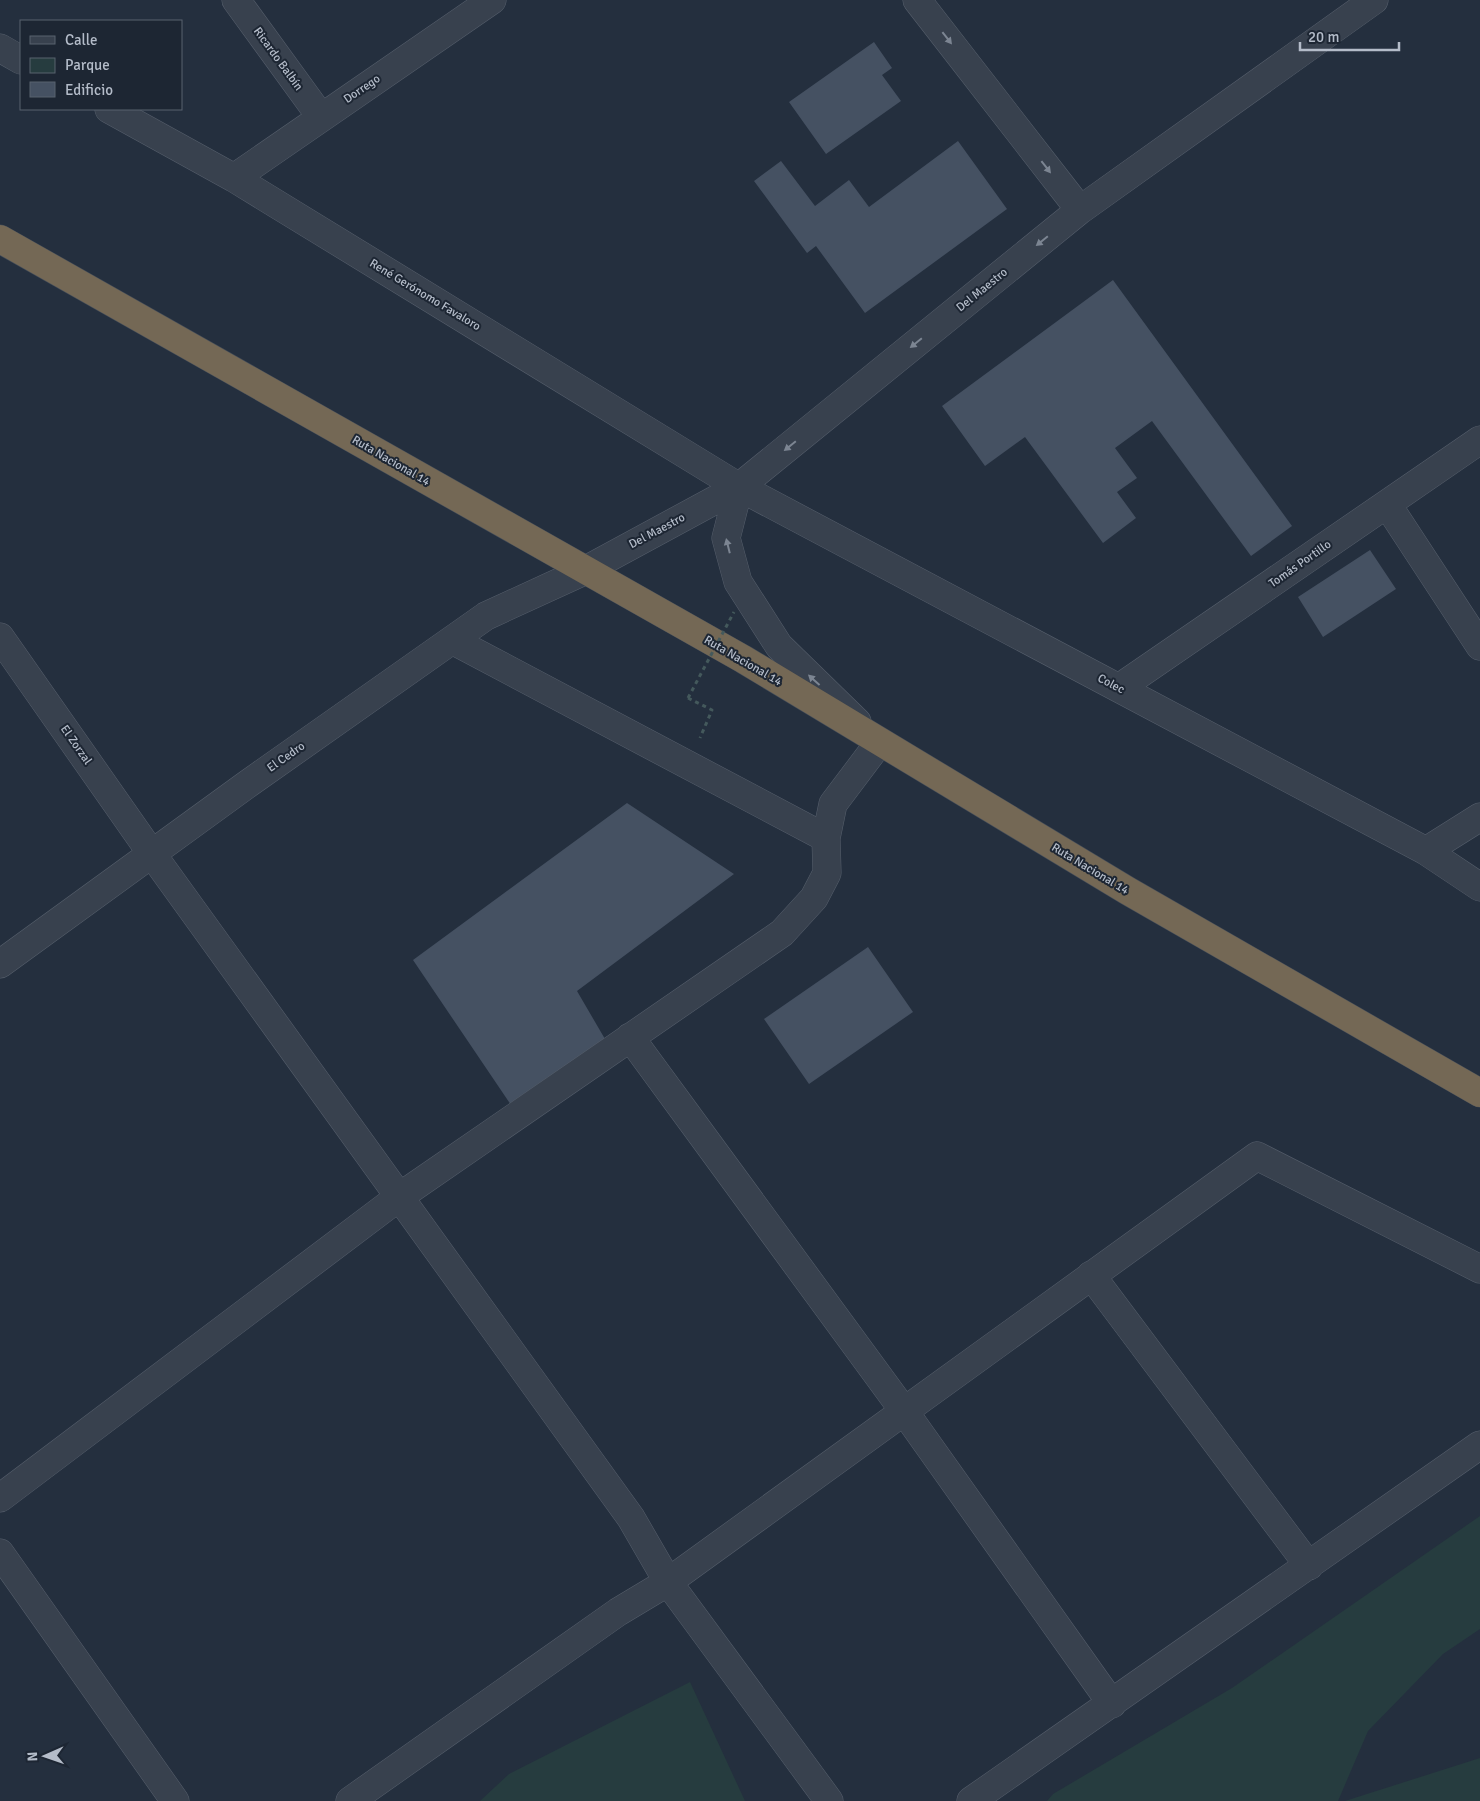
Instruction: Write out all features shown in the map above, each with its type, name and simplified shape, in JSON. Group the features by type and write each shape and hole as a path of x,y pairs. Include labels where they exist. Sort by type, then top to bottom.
{"highway":[{"name":"Ruta Nacional 14","path":"0,239 742,660 1128,891 1480,1093"}],"street":[{"name":"Ricardo Balbín","path":"236,0 321,117"},
{"name":"Dorrego","path":"234,178 492,0"},
{"path":"917,0 1080,210"},
{"name":"Del Maestro","path":"584,571 739,487 1080,210 1374,0"},
{"path":"0,48 20,59"},
{"name":"René Gerónomo Favaloro","path":"111,110 234,178 739,487"},
{"name":"Tomás Portillo","path":"1119,688 1480,440"},
{"path":"0,1498 399,1197 782,933 814,898 827,873 826,838 833,804 876,741 779,646 738,582 726,538 739,487"},
{"name":"Colec","path":"739,487 1426,851 1480,887"},
{"path":"1387,504 1480,646"},
{"name":"El Cedro","path":"0,964 486,616 584,571"},
{"name":"El Zorzal","path":"0,637 152,854 631,1518 668,1582 829,1801"},
{"path":"452,640 826,838"},
{"path":"1426,851 1480,817"},
{"path":"630,1037 904,1411 1112,1704"},
{"path":"350,1801 618,1612 668,1582 1257,1156 1480,1270"},
{"path":"1091,1275 1309,1566"},
{"path":"971,1801 1480,1445"},
{"path":"0,1553 175,1801"}],"path":[{"path":"712,710 688,698 734,612"}],"green space":[{"path":"1480,1516 1480,1629 1443,1654 1368,1731 1338,1801 1047,1801 1053,1794 1232,1688"},
{"path":"690,1682 745,1801 480,1801 509,1774"},
{"path":"1480,1758 1480,1801 1345,1801"}],"building":[{"path":"874,42 892,68 882,75 901,101 826,154 789,102"},
{"path":"958,141 1007,209 865,313 816,246 807,253 754,181 781,161 815,206 849,180 869,207"},
{"path":"1113,280 1292,526 1251,556 1152,421 1115,448 1137,478 1117,492 1136,518 1103,543 1025,437 985,466 942,406"},
{"path":"1370,550 1396,589 1323,637 1298,597"},
{"path":"627,803 734,874 577,991 605,1039 511,1105 413,960"},
{"path":"868,947 913,1012 809,1084 764,1019"}]}
